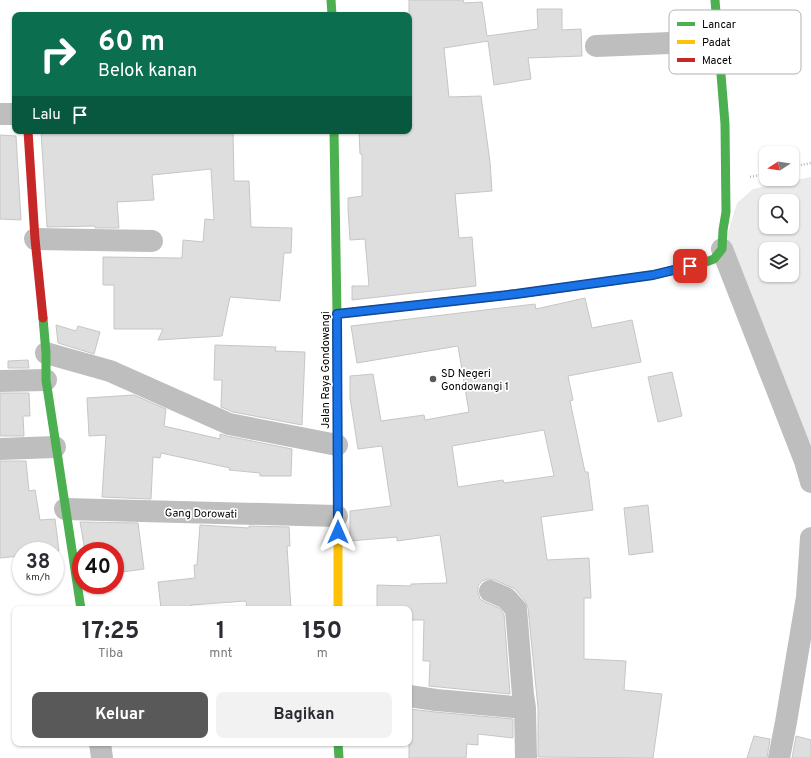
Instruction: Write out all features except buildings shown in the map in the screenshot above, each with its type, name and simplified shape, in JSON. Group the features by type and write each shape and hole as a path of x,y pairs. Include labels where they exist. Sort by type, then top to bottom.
{"street":[{"path":"331,0 332,12"},
{"path":"715,0 716,10"},
{"path":"596,46 669,43"},
{"path":"721,74 725,124 726,183 726,212 722,249 805,461 811,482"},
{"path":"0,114 12,114"},
{"path":"28,134 35,239 46,353 46,380 55,447 81,606"},
{"name":"Jalan Raya Gondowangi","path":"334,134 337,314 338,606"},
{"path":"35,239 152,241"},
{"path":"337,314 516,294 653,275 714,259 722,249"},
{"path":"46,353 110,371 229,424 337,445"},
{"path":"0,381 46,380"},
{"path":"0,449 55,447"},
{"name":"Gang Dorowati","path":"65,509 337,516"},
{"path":"779,758 807,597 811,538"},
{"path":"490,591 506,598 516,609 523,695 526,708 526,758"},
{"path":"412,696 526,708"},
{"path":"100,746 102,758"},
{"path":"338,746 338,758"}],"path":[{"path":"799,166 811,163"}],"shaded area":[{"path":"811,177 811,463 727,236 737,203 753,189 768,186 799,186 799,179"}],"traffic: fast":[{"path":"331,0 332,12"},
{"path":"715,0 716,10"},
{"path":"582,285 653,275 703,263 714,259 722,249 726,212 725,124 721,74"},
{"path":"334,134 338,482"},
{"path":"43,318 46,353 46,380 81,606"},
{"path":"338,746 339,758"}],"traffic: slow":[{"path":"338,482 338,606"}],"traffic: jam":[{"path":"28,134 35,239 43,318"},
{"path":"337,314 582,285"}],"place":[{"name":"SD Negeri Gondowangi 1","path":"433,379"}],"route":[{"path":"338,532 337,314 516,294 653,275 690,266"}]}
